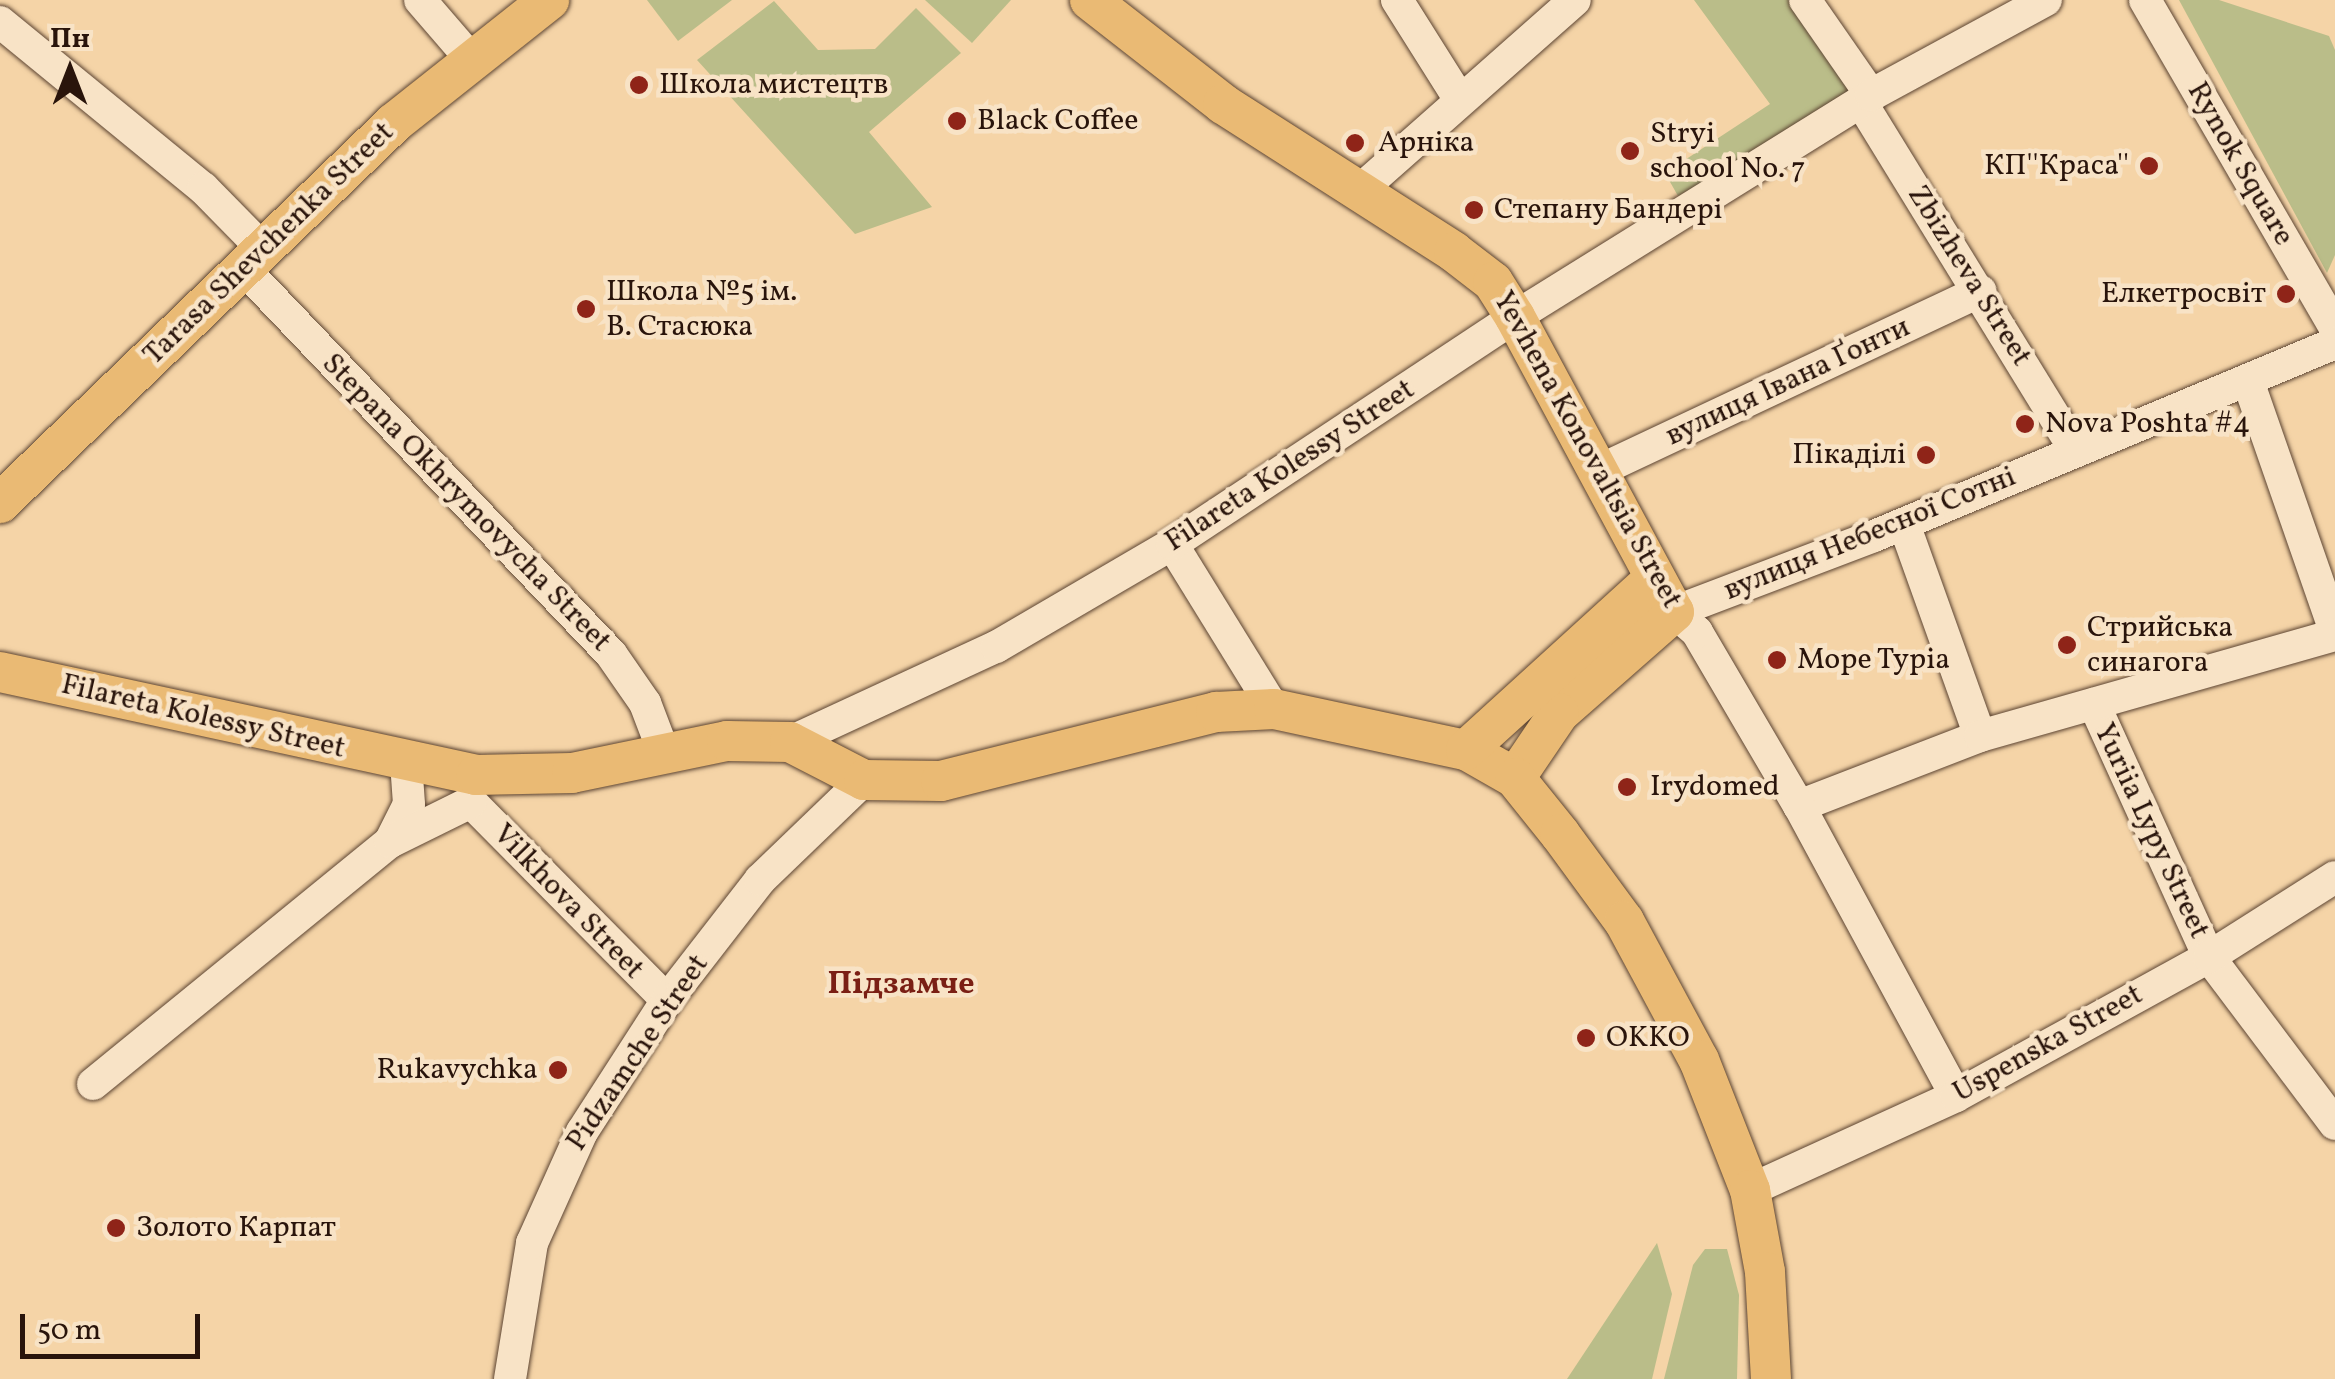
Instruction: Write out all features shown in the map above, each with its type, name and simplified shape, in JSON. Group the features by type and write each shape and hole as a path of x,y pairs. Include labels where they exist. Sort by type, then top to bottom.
{"main road":[{"name":"Tarasa Shevchenka Street","path":"0,502 470,58 549,0"},
{"name":"Yevhena Konovaltsia Street","path":"1090,0 1223,104 1359,190 1493,282 1663,596"},
{"name":"вулиця Небесної Сотні","path":"1466,750 1663,596"},
{"name":"вулиця Небесної Сотні","path":"1515,778 1559,713 1663,596"},
{"name":"Filareta Kolessy Street","path":"0,672 406,762 474,789 728,741 790,742"},
{"path":"790,742 864,780 941,781 1216,712 1274,709 1466,750 1515,778 1624,921 1669,999 1750,1190 1765,1272 1771,1379"}],"street":[{"path":"420,0 470,58"},
{"path":"1397,0 1458,97"},
{"path":"1359,190 1458,97 1575,0"},
{"name":"Zbizheva Street","path":"1805,0 2076,450"},
{"name":"Filareta Kolessy Street","path":"790,742 996,647 1172,544 1515,317 1866,99 2046,0"},
{"name":"Rynok Square","path":"2146,0 2335,328"},
{"name":"Stepana Okhrymovycha Street","path":"0,22 203,188 254,259 611,654 645,703 664,753"},
{"name":"вулиця Івана Ґонти","path":"1596,472 1980,291"},
{"name":"вулиця Небесної Сотні","path":"1663,596 1904,524 2335,343"},
{"path":"1799,806 1980,736 2335,633 2248,381"},
{"path":"1904,524 1980,736"},
{"path":"1172,544 1274,709"},
{"name":"Yevhena Konovaltsia Street","path":"1663,596 1696,632 1799,806 1956,1096"},
{"name":"Yuriia Lypy Street","path":"2094,704 2209,957 2335,1124"},
{"name":"Filareta Kolessy Street","path":"390,842 408,804 406,762"},
{"name":"Pidzamche Street","path":"510,1379 532,1243 549,1194 668,1000 760,880 864,780"},
{"name":"Filareta Kolessy Street","path":"93,1084 390,842 474,789"},
{"name":"Vilkhova Street","path":"474,789 668,1000"},
{"name":"Uspenska Street","path":"1750,1190 1956,1096 2209,957 2335,878"}],"green space":[{"path":"647,0 732,0 678,41"},
{"path":"925,0 1011,0 972,43"},
{"path":"1694,0 1791,0 1853,96 1678,196 1665,173 1770,104"},
{"path":"2179,0 2219,0 2329,36 2335,50 2335,255 2327,273"},
{"path":"774,1 818,50 875,49 916,8 961,53 869,132 932,207 855,234 697,60"},
{"path":"1657,1243 1672,1294 1652,1379 1567,1379"},
{"path":"1705,1249 1727,1249 1739,1295 1737,1379 1664,1379 1693,1265"}],"place":[{"name":"Школа мистецтв","path":"639,85"},
{"name":"Black Coffee","path":"957,121"},
{"name":"Арніка","path":"1355,143"},
{"name":"Stryi school No. 7","path":"1630,151"},
{"name":"КП''Краса''","path":"2149,166"},
{"name":"Степану Бандері","path":"1474,210"},
{"name":"Елкетросвіт","path":"2286,294"},
{"name":"Школа №5 ім. В. Стасюка","path":"586,309"},
{"name":"Nova Poshta #4","path":"2025,424"},
{"name":"Пікаділі","path":"1926,455"},
{"name":"Стрийська синагога","path":"2067,645"},
{"name":"Море Туріа","path":"1777,660"},
{"name":"Irydomed","path":"1627,787"},
{"name":"OKKO","path":"1586,1038"},
{"name":"Rukavychka","path":"558,1070"},
{"name":"Золото Карпат","path":"116,1228"}],"district":[{"name":"Підзамче","path":"901,985"}]}
